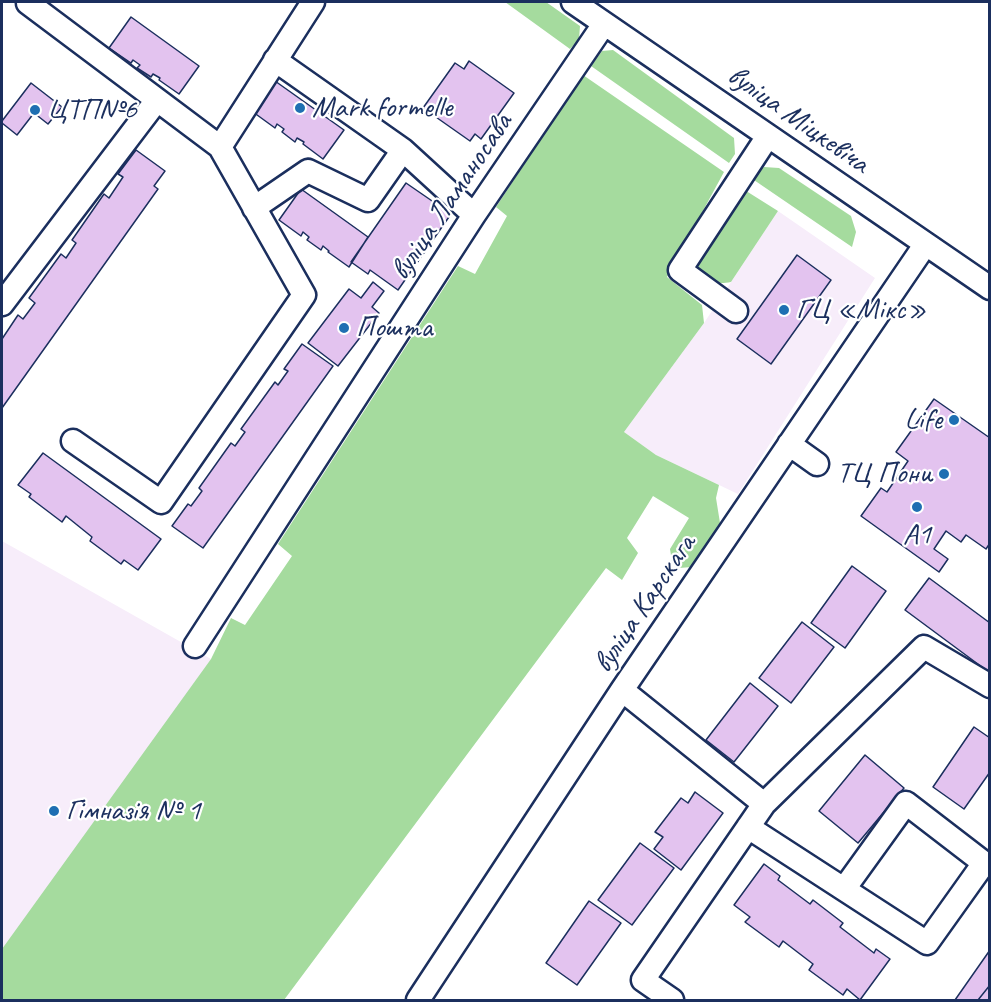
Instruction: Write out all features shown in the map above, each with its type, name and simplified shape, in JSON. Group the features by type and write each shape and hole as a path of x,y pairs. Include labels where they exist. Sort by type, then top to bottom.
{"street":[{"path":"28,2 220,147 304,295 161,502 73,441"},
{"path":"220,147 313,2"},
{"name":"вуліца Міцкевіча","path":"573,2 990,288"},
{"name":"вуліца Ламаносава","path":"195,646 474,215 604,24"},
{"path":"275,60 403,150 474,215"},
{"path":"2,304 157,100"},
{"path":"736,311 680,270 768,136"},
{"path":"254,208 308,171 368,200 403,150"},
{"name":"вуліца Карскага","path":"421,1000 622,690 925,245"},
{"path":"789,444 817,464"},
{"path":"672,1000 643,980 764,804 924,647 990,686"},
{"path":"622,690 764,804"},
{"path":"748,827 927,944 984,863 906,803 844,889"}],"shaded area":[{"path":"778,211 875,278 738,494 656,455 624,432 704,323"},
{"name":"Гімназія № 1","path":"2,541 211,659 2,963"}],"green space":[{"path":"505,2 546,2 580,26 579,39 570,49"},
{"path":"613,50 734,138 735,154 729,163 591,66 602,51"},
{"path":"583,75 724,172 667,277 702,305 704,323 624,432 656,455 719,485 716,498 720,523 692,567 679,568 672,562 670,549 689,518 653,496 627,538 638,553 622,580 606,568 284,1000 2,1000 2,949 211,659 231,618 245,625 292,556 278,544 458,266 475,274 507,216 496,207"},
{"path":"764,167 779,168 851,216 856,232 852,247 751,178"},
{"path":"743,189 778,211 731,282 713,282 698,269 699,256"}],"building":[{"path":"131,17 199,66 179,94 159,80 160,78 153,74 151,77 137,68 140,65 133,60 131,63 109,48"},
{"path":"469,61 514,93 481,139 475,134 470,141 423,108 455,63 464,69"},
{"path":"275,81 344,130 323,159 303,144 304,142 297,138 295,142 282,132 284,129 277,124 275,128 253,112"},
{"name":"ЦТП№6","path":"31,83 62,107 48,124 34,113 17,135 2,121"},
{"path":"136,150 165,171 154,186 158,189 2,408 2,339 18,315 23,319 35,303 29,298 61,254 66,258 76,243 72,240 104,194 109,198 123,177 118,174"},
{"path":"406,183 451,214 398,290 370,270 368,274 351,262"},
{"path":"301,189 368,237 349,267 323,246 321,250 307,240 309,237 303,232 301,236 279,220"},
{"name":"ГЦ «Мікс»","path":"797,255 831,280 771,364 737,339"},
{"name":"Пошта","path":"373,282 384,291 372,307 379,313 338,366 308,343 349,289 361,298"},
{"path":"302,344 333,366 203,548 172,526 188,504 191,506 202,491 199,488 231,443 235,446 245,432 241,429 275,382 278,385 288,371 284,369"},
{"name":"ТЦ Пони","path":"934,399 990,438 990,543 986,549 966,535 961,542 946,531 934,549 948,559 939,572 861,516 881,488 887,492 908,461 896,452"},
{"path":"43,453 161,539 138,570 124,560 121,564 90,541 92,537 66,516 62,522 29,497 31,494 18,485"},
{"path":"852,566 886,591 845,648 811,623"},
{"path":"929,578 990,623 990,673 905,610"},
{"path":"802,622 834,647 791,703 759,678"},
{"path":"750,683 778,706 734,762 706,740"},
{"path":"974,727 990,738 990,772 964,809 933,787"},
{"path":"865,755 904,788 858,843 819,811"},
{"path":"695,792 723,813 681,870 654,849 663,837 655,832 681,798 688,803"},
{"path":"640,843 674,868 632,925 598,900"},
{"path":"764,864 780,876 778,880 810,904 813,900 843,923 840,927 874,953 876,949 890,959 860,1000 847,989 843,995 809,970 813,964 783,941 779,947 745,922 750,917 734,905"},
{"path":"589,901 621,923 577,985 546,963"},
{"path":"990,950 990,985 978,1000 955,1000"},
{"path":"990,985 990,1000 978,1000"}],"place":[{"name":"Mark formelle","path":"300,108"},
{"name":"ЦТП№6","path":"35,110"},
{"name":"ГЦ «Мікс»","path":"784,310"},
{"name":"Пошта","path":"344,328"},
{"name":"Life","path":"954,420"},
{"name":"ТЦ Пони","path":"944,474"},
{"name":"A1","path":"917,507"},
{"name":"Гімназія № 1","path":"54,811"}]}
